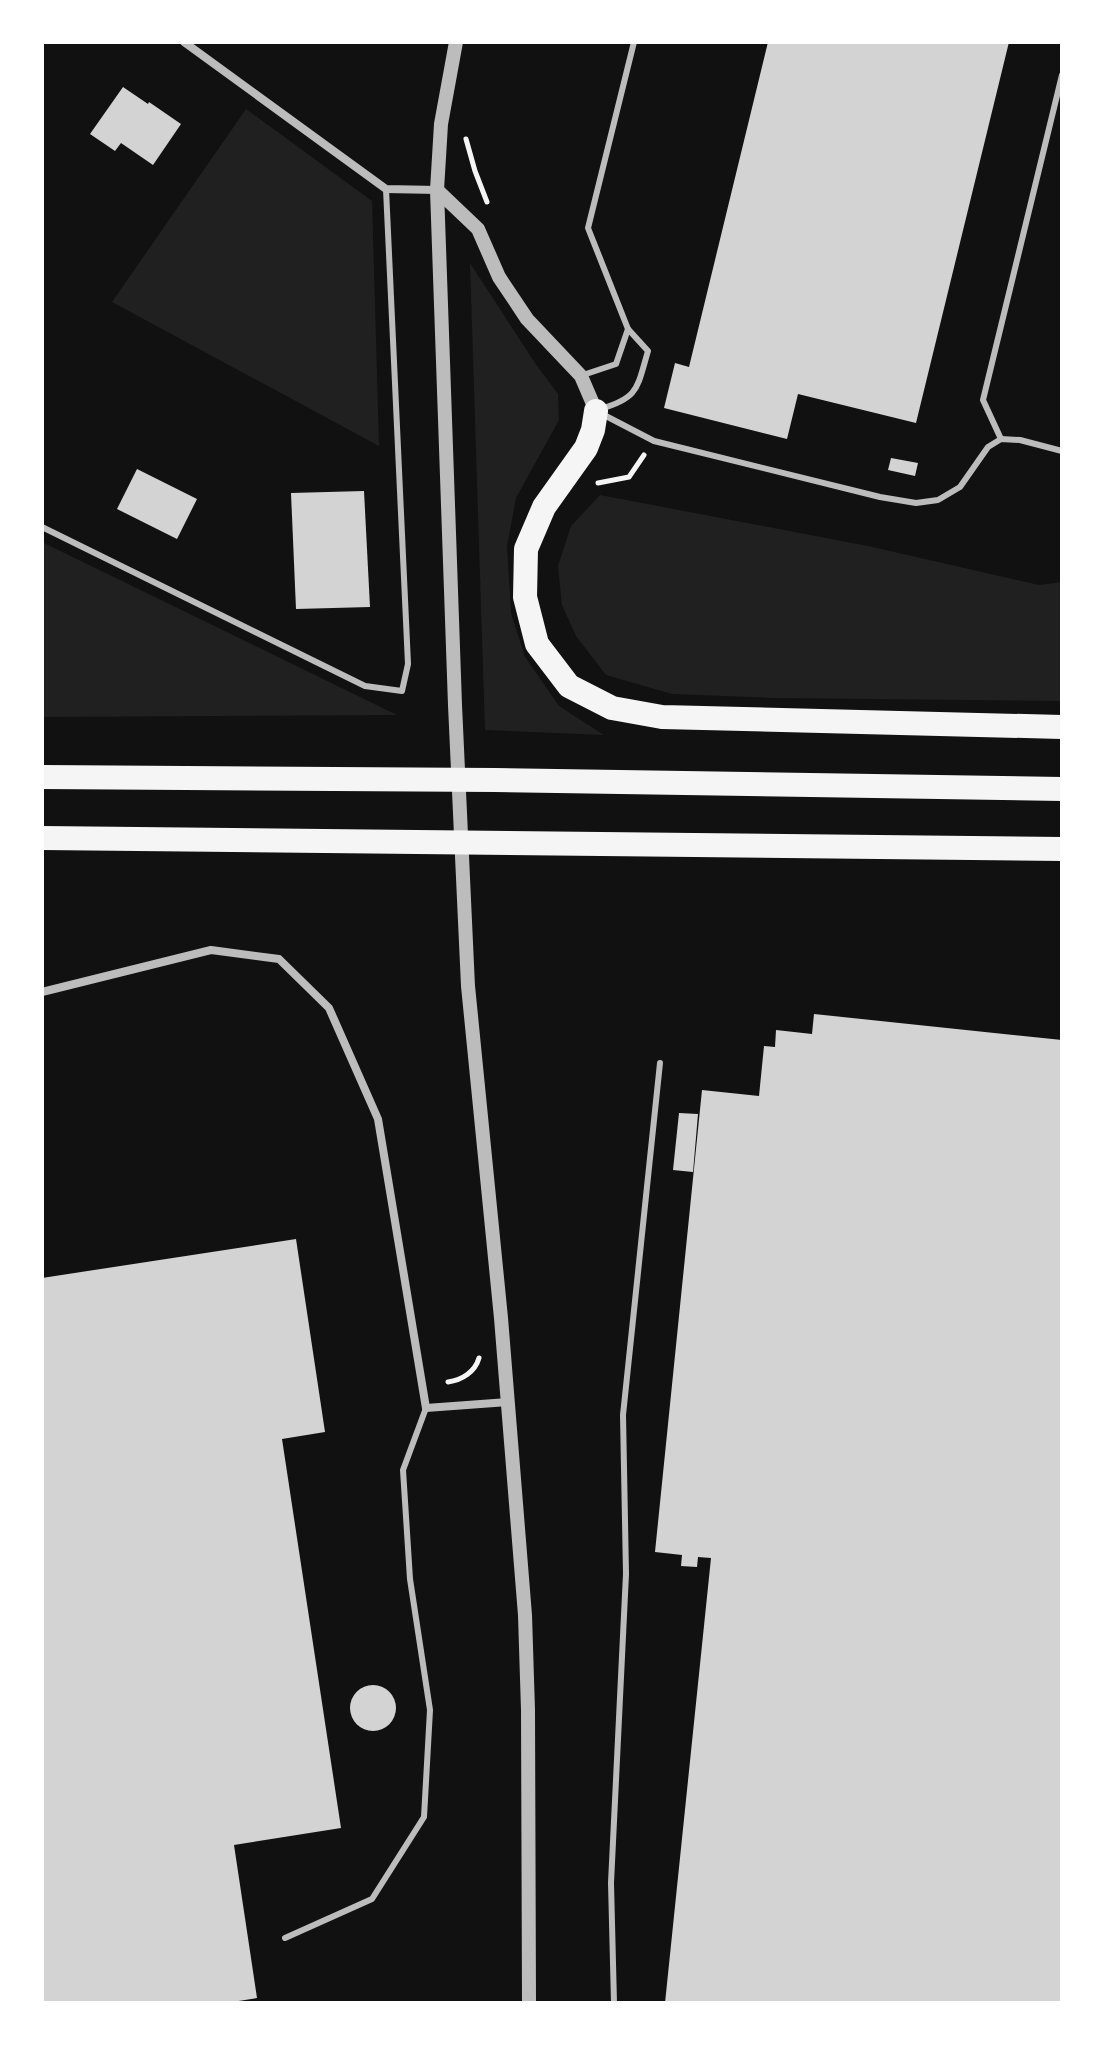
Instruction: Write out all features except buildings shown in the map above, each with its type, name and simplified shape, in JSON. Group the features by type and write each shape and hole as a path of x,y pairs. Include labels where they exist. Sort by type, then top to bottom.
{"highway":[{"path":"596,411 586,448 544,507 526,549 525,597 537,644 569,686 612,708 662,717 1062,727"},
{"path":"42,777 1062,789"},
{"path":"42,838 1062,849"}],"street":[{"path":"184,42 386,189 437,190 478,229 499,277 527,319 581,376 596,411"},
{"path":"456,42 441,124 437,190 455,705 468,986 525,1615 529,2003"},
{"path":"42,992 211,950 279,959 329,1008 378,1119 426,1408 508,1402"}],"lane":[{"path":"596,411 624,402 639,384 648,351 628,329 588,228 634,42"},
{"path":"1001,439 983,400 1062,75"},
{"path":"42,527 365,686 402,691 408,664 386,189"},
{"path":"581,376 616,364 628,329"},
{"path":"596,411 654,441 880,497 916,503 938,500 960,487 988,447 1001,439 1020,440 1062,451"},
{"path":"614,2003 611,1883 626,1574 623,1415 660,1063"},
{"path":"285,1938 372,1899 424,1817 430,1710 410,1579 403,1470 426,1408"}],"path":[{"path":"592,486 629,477 654,441"}],"shaded area":[{"path":"246,109 372,201 379,446 112,302"},
{"path":"470,263 558,394 559,420 516,498 507,547 511,613 525,657 559,706 604,735 485,730"},
{"path":"600,495 868,546 1039,585 1062,582 1062,701 672,694 606,675 576,636 562,605 558,566 571,526"},
{"path":"42,542 46,544 397,715 42,717"}]}
